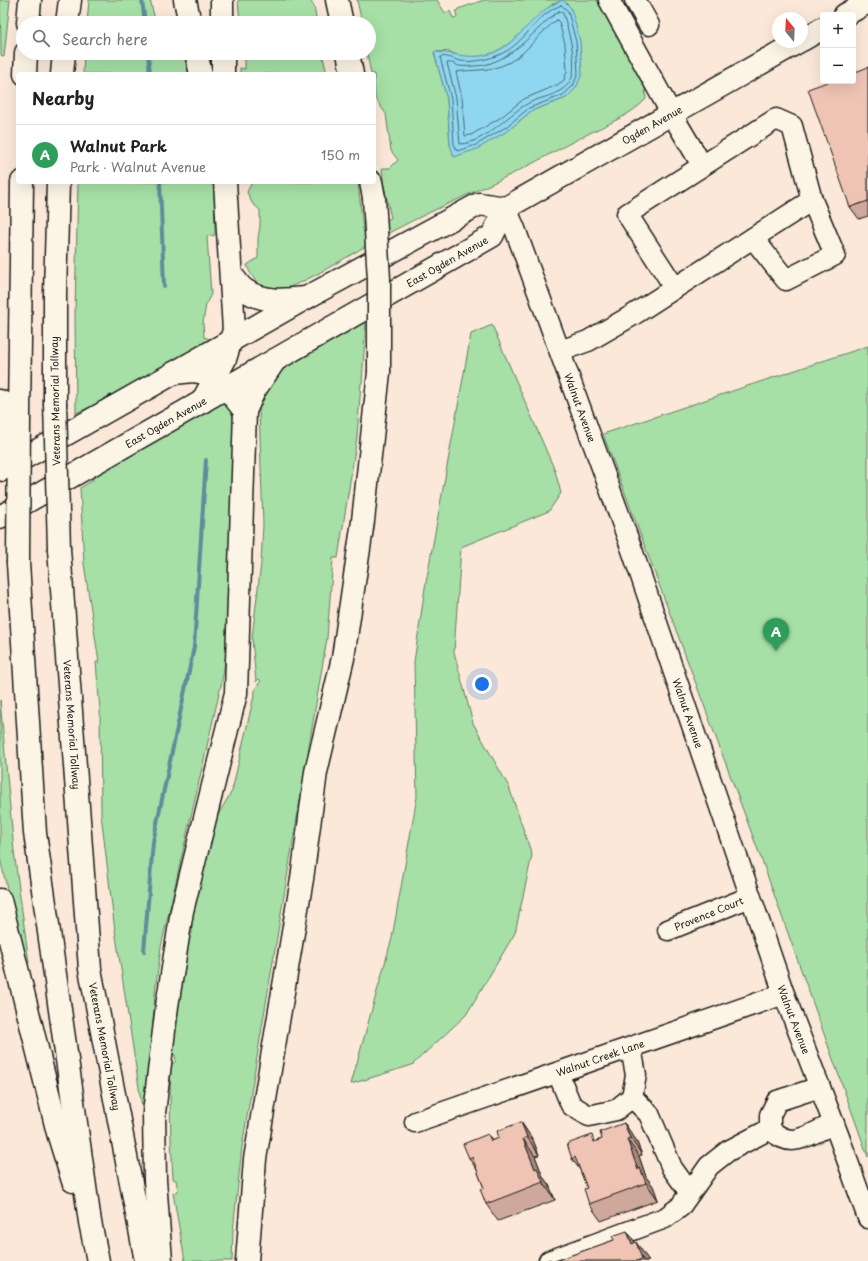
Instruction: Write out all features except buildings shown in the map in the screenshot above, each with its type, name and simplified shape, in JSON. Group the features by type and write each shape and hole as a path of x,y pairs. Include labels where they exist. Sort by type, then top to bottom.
{"main road":[{"path":"29,16 30,0"},
{"path":"68,16 70,0"},
{"path":"185,0 188,16"},
{"path":"222,0 222,16"},
{"path":"337,0 340,16"},
{"path":"850,12 868,2"},
{"path":"808,37 820,30"},
{"name":"Ogden Avenue","path":"506,208 787,48"},
{"path":"25,72 26,60"},
{"path":"62,72 63,60"},
{"path":"197,60 200,72"},
{"path":"223,60 223,72"},
{"path":"349,60 352,72"},
{"path":"22,184 7,413 35,833 90,1222 98,1258"},
{"name":"Veterans Memorial Tollway","path":"58,184 55,294 55,403 59,549 90,969 146,1261"},
{"path":"222,381 225,359 232,341 234,330 225,184"},
{"path":"247,1261 255,1159 302,879 316,772 343,658 363,521 379,372 379,279 373,190"},
{"path":"0,472 306,298 479,204 506,208"},
{"name":"East Ogden Avenue","path":"0,517 202,402 222,381 275,360 492,236 506,208"},
{"path":"231,274 244,290 261,297 278,300 306,298"},
{"path":"161,1261 155,1180 154,1113 167,1006 182,912 236,693 245,411 254,391 275,360"},
{"path":"174,373 193,371 222,381 245,411"},
{"path":"0,900 58,1133 98,1258"}],"street":[{"path":"610,0 671,113 702,165"},
{"path":"635,0 649,25"},
{"path":"675,288 627,214 776,119 792,126 812,200 835,255 786,280 753,238"},
{"path":"560,351 588,341 675,288 812,200"},
{"name":"Walnut Avenue","path":"506,208 516,229 631,547 784,994 868,1218"},
{"name":"Provence Court","path":"668,930 750,897"},
{"name":"Walnut Creek Lane","path":"415,1122 784,994"},
{"path":"558,1073 571,1104 589,1116 616,1110 632,1097 636,1075 630,1048"},
{"path":"820,1087 777,1101 770,1115 770,1129 777,1136 788,1141 801,1139 834,1124"},
{"path":"632,1097 649,1114 672,1168 690,1193"},
{"path":"549,1261 665,1218 680,1207 709,1166 728,1151 770,1129"}],"green space":[{"path":"0,0 10,0 4,57 1,55"},
{"path":"89,0 150,0 154,16 88,16"},
{"path":"238,0 310,0 314,6 316,16 239,16"},
{"path":"357,0 437,0 445,13 450,11 453,18 457,17 456,12 458,9 484,0 600,0 645,87 646,99 633,110 618,119 514,173 395,230 299,283 278,290 272,290 262,286 251,275 247,265 258,258 258,238 260,226 260,210 252,203 247,192 251,184 358,184 363,229 391,218 383,181 382,168 390,168 398,160 391,151 386,114 376,99 376,72 371,72 368,60 376,60 376,16 360,16","holes":["554,3 566,98 531,111 509,130 450,145 447,99 434,52 450,52 461,57 476,58 489,54 501,49 513,40"]},
{"path":"84,60 190,60 196,72 83,72"},
{"path":"245,60 324,60 327,72 240,72 240,68 245,69"},
{"path":"78,184 214,184 215,235 207,237 211,294 206,304 203,323 204,337 212,340 105,401 76,413 75,313"},
{"path":"366,320 357,437 338,558 333,558 327,638 242,1147 233,1231 232,1261 185,1261 173,1193 178,1191 176,1180 173,1179 170,1108 171,1065 176,1061 175,1055 171,1053 185,935 192,934 192,926 188,922 209,830 232,791 256,687 261,681 259,679 256,682 252,638 261,563 263,524 259,408 260,392 266,383 277,372 291,362"},
{"path":"492,325 555,471 561,493 549,511 461,547 454,652 473,723 509,787 532,855 515,933 466,1015 412,1065 351,1084 392,938 417,797 414,662 425,588 471,334"},
{"path":"868,346 868,1157 765,869 603,434"},
{"path":"223,401 228,404 233,416 234,459 232,615 222,681 161,947 155,992 146,1134 114,923 101,814 100,710 96,662 99,662 84,564 80,488 93,480 92,476"},
{"path":"0,700 14,851 29,963 25,966 0,858"}],"water":[{"path":"563,0 571,8 580,41 582,74 576,88 566,98 531,111 509,130 477,149 454,157 450,145 447,99 434,52 463,56 480,56 493,53 514,39 551,5"}],"waterway":[{"path":"142,0 144,16"},
{"path":"149,60 150,72"},
{"path":"160,184 164,286"},
{"path":"144,951 153,842 194,647 206,460"}],"place":[{"name":"Walnut Park","path":"776,651"}]}
